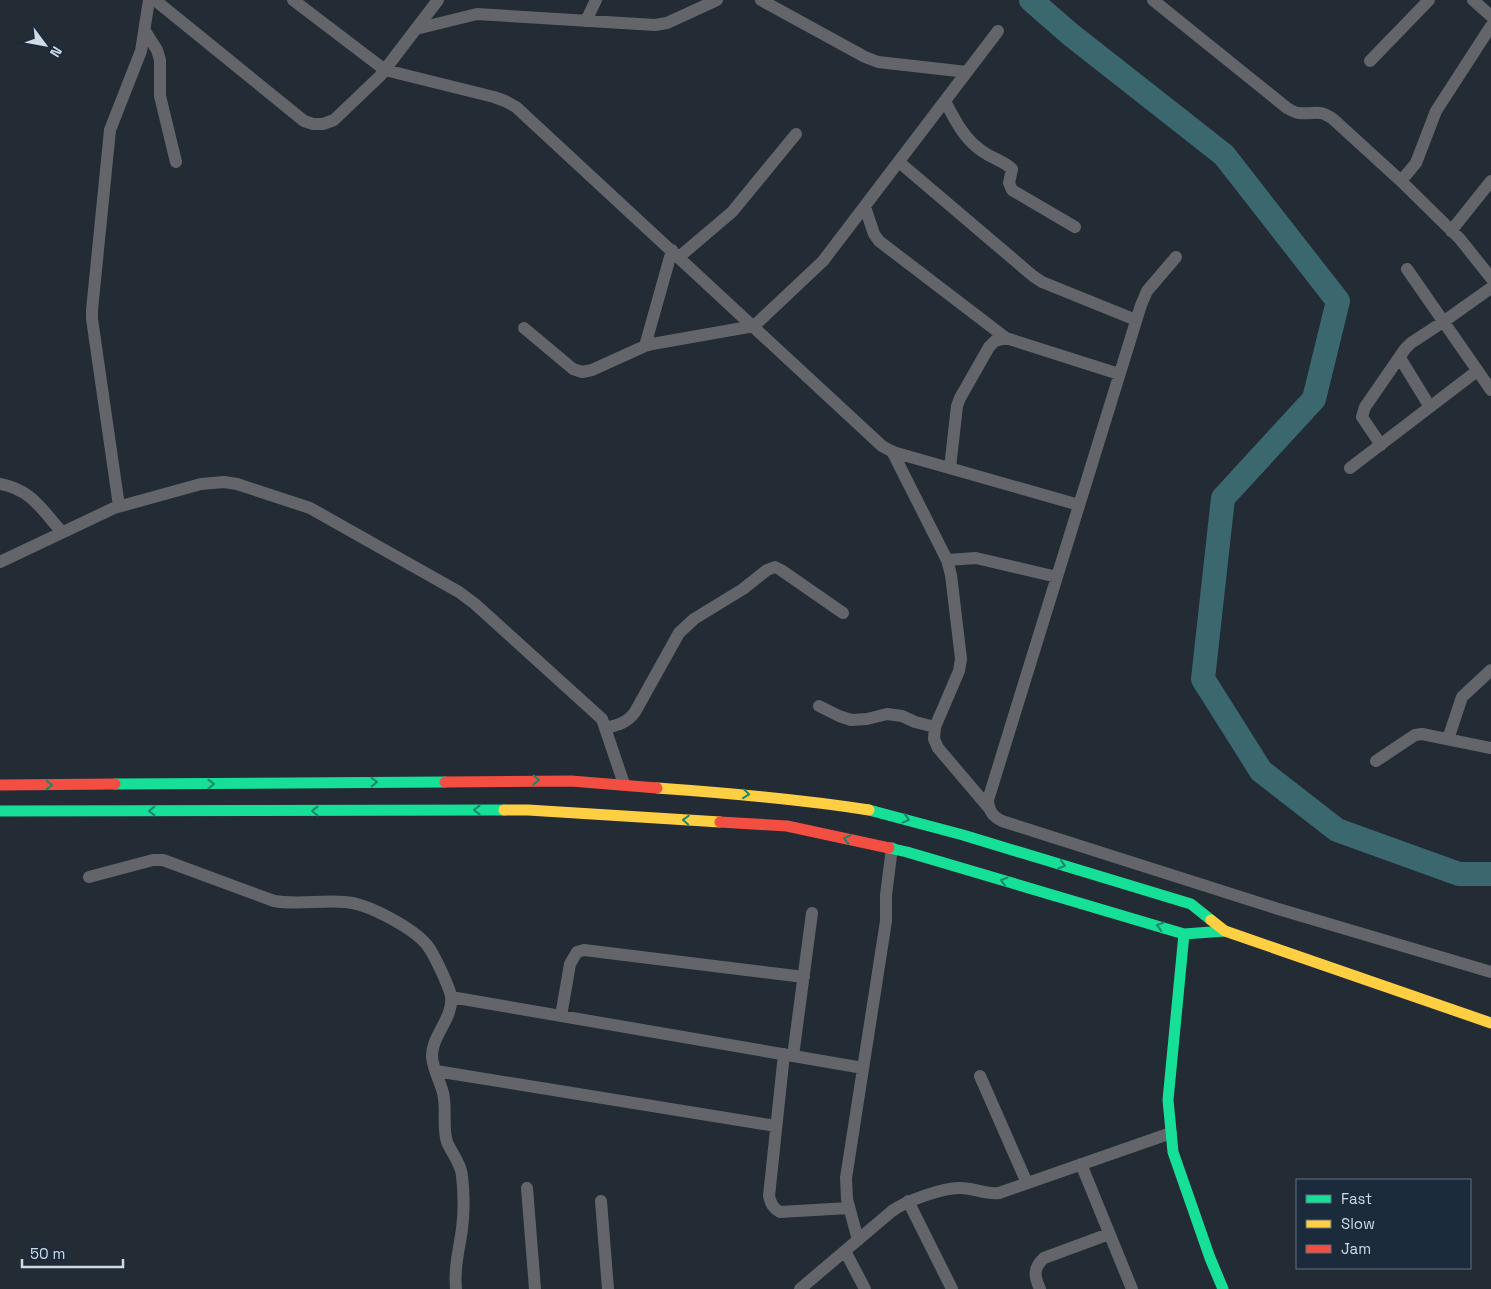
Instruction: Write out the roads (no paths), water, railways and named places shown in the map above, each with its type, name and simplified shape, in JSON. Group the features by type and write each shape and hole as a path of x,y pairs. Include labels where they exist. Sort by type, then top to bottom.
{"main road":[{"path":"0,785 528,780 624,784 770,797 880,812 1191,904 1225,931 1491,1023"},
{"path":"0,811 528,810 788,826 892,848 1184,934 1225,931"},
{"path":"1184,934 1168,1100 1173,1152 1210,1258 1223,1289"}],"street":[{"path":"118,506 92,310 110,130 141,51 149,0"},
{"path":"155,0 304,120 313,124 323,124 334,120 385,70 416,29 433,2"},
{"path":"293,0 385,70 505,100 516,107 882,446 892,451 1079,505"},
{"path":"586,21 596,0"},
{"path":"416,29 477,14 655,25 667,23 717,0"},
{"path":"761,0 865,57 878,62 967,72"},
{"path":"1153,0 1287,108 1298,113 1324,112 1333,119 1401,181 1451,231 1491,278"},
{"path":"1370,61 1429,0"},
{"path":"1473,0 1491,16"},
{"path":"1401,181 1416,163 1436,111 1486,44 1491,26"},
{"path":"144,31 157,50 160,60 160,96 176,162"},
{"path":"524,328 573,370 582,372 592,370 645,346 754,326 823,261 998,31"},
{"path":"945,101 967,138 983,152 1012,169 1009,183 1012,190 1075,227"},
{"path":"645,346 676,254 732,212 796,134"},
{"path":"899,162 1032,276 1042,282 1136,320"},
{"path":"1451,231 1491,181"},
{"path":"865,207 874,234 879,241 1006,338 1120,374"},
{"path":"989,808 988,800 1136,320 1146,291 1176,257"},
{"path":"1407,269 1491,390"},
{"path":"1380,445 1362,417 1365,407 1411,343 1491,288"},
{"path":"950,468 957,406 960,398 989,347 995,341 1006,338"},
{"path":"1400,358 1430,407"},
{"path":"1350,468 1478,372"},
{"path":"892,451 947,560 954,591 961,659 959,671 935,727 934,739 938,748 989,808 993,816 1002,821 1294,913 1491,972"},
{"path":"0,562 105,511 201,484 224,482 237,484 310,508 467,598 602,719 624,784"},
{"path":"0,484 16,488 28,494 62,532"},
{"path":"947,560 976,558 1057,577"},
{"path":"605,728 624,723 635,712 679,633 694,619 743,589 767,570 775,567 781,570 843,613"},
{"path":"1448,740 1462,697 1491,670"},
{"path":"819,706 851,720 887,714 902,716 915,722 935,727"},
{"path":"1376,761 1415,735 1422,734 1491,748"},
{"path":"858,1240 847,1199 846,1178 886,921 886,895 892,848"},
{"path":"89,877 153,860 163,860 274,901 287,903 345,902 360,904 374,910 418,936 426,944 432,951 451,997 449,1011 432,1051 433,1062 444,1094 447,1141 458,1161 462,1176 463,1220 455,1271 456,1289"},
{"path":"812,913 804,977 776,1126 769,1196 770,1203 774,1209 780,1212 849,1208"},
{"path":"561,1016 570,964 577,952 584,950 804,977"},
{"path":"451,997 863,1068"},
{"path":"436,1070 776,1126"},
{"path":"980,1076 1027,1183"},
{"path":"800,1289 892,1211 908,1202 953,1188 968,1188 992,1194 1171,1132"},
{"path":"1081,1164 1132,1289"},
{"path":"527,1188 535,1289"},
{"path":"601,1201 608,1289"},
{"path":"908,1202 952,1289"},
{"path":"1040,1289 1035,1272 1038,1264 1044,1258 1109,1234"},
{"path":"845,1251 865,1289"}],"waterway":[{"path":"1031,0 1070,34 1224,155 1338,301 1314,399 1223,498 1203,679 1261,771 1337,830 1459,874 1491,874"}]}
